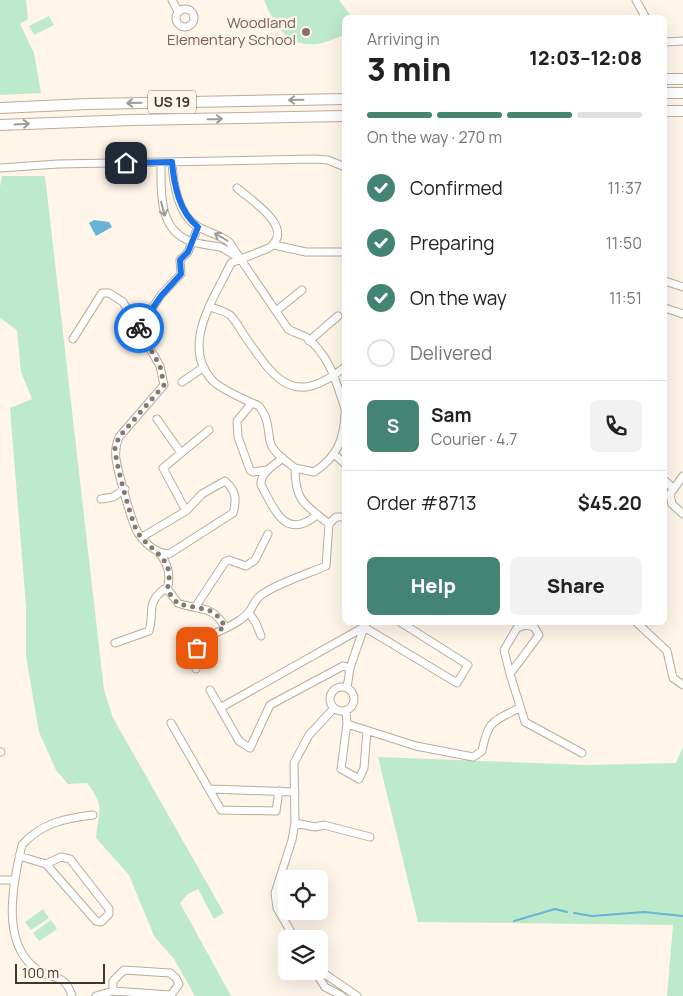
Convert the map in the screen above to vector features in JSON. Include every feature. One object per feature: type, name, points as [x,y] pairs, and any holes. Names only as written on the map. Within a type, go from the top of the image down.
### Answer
[{"type":"highway","points":[[667,79],[683,78]]},
{"type":"highway","points":[[667,93],[683,93]]},
{"type":"highway","name":"US 19","points":[[0,108],[105,103],[342,99]]},
{"type":"highway","points":[[667,111],[683,111]]},
{"type":"highway","name":"US 19","points":[[0,125],[132,120],[342,116]]},
{"type":"street","points":[[172,0],[178,11]]},
{"type":"street","points":[[636,0],[644,15]]},
{"type":"street","points":[[667,42],[683,41]]},
{"type":"street","points":[[0,168],[58,164],[315,159],[328,160],[342,166]]},
{"type":"street","points":[[172,162],[182,208],[190,220],[198,227],[221,236],[229,242],[288,329],[304,336],[323,352],[334,375],[342,400]]},
{"type":"street","points":[[161,163],[161,198],[164,216],[177,233],[192,242],[219,247],[239,258]]},
{"type":"street","points":[[237,188],[274,220],[278,230],[274,245],[263,252],[239,258],[231,263],[210,307],[198,339],[199,358],[212,381],[259,406],[269,423],[270,443],[294,468],[314,472],[329,462],[342,436]]},
{"type":"street","points":[[139,328],[161,296],[181,274],[180,260],[188,252],[198,227]]},
{"type":"street","points":[[274,245],[306,252],[342,252]]},
{"type":"street","points":[[667,282],[683,287]]},
{"type":"street","points":[[276,312],[302,290]]},
{"type":"street","points":[[73,339],[104,292],[120,298],[160,366],[164,385],[119,437],[115,446],[116,459],[137,531],[159,553],[169,568],[170,581],[167,590]]},
{"type":"street","points":[[210,307],[231,315],[267,369],[279,380],[297,387],[314,386],[342,369]]},
{"type":"street","points":[[667,309],[683,314]]},
{"type":"street","points":[[310,341],[338,316]]},
{"type":"street","points":[[182,382],[204,367]]},
{"type":"street","points":[[252,402],[237,421],[238,437],[250,470],[253,472],[268,470]]},
{"type":"street","points":[[157,419],[181,453]]},
{"type":"street","points":[[186,511],[163,468],[209,430]]},
{"type":"street","points":[[334,454],[342,461]]},
{"type":"street","points":[[283,458],[268,470],[260,480],[261,485],[283,521],[288,524],[302,524],[317,514]]},
{"type":"street","points":[[294,468],[295,486],[300,500],[328,524]]},
{"type":"street","points":[[683,476],[673,488],[671,500],[683,514]]},
{"type":"street","points":[[142,538],[186,511],[202,494],[225,481],[233,488],[236,500],[233,513],[169,554],[159,553]]},
{"type":"street","points":[[667,483],[673,488]]},
{"type":"street","points":[[101,499],[113,497],[125,489]]},
{"type":"street","points":[[196,669],[194,656],[197,648],[205,638],[249,613],[258,597],[326,566],[328,524],[336,517],[342,517]]},
{"type":"street","points":[[196,606],[225,562],[229,560],[246,566],[255,560],[268,534]]},
{"type":"street","points":[[115,643],[149,631],[150,610],[156,595],[164,589],[167,590]]},
{"type":"street","points":[[167,590],[178,604],[209,610],[220,618],[225,627]]},
{"type":"street","points":[[249,613],[256,623],[261,636]]},
{"type":"street","points":[[365,625],[456,683],[468,665],[405,625]]},
{"type":"street","points":[[347,688],[350,668],[365,625]]},
{"type":"street","points":[[220,708],[365,625]]},
{"type":"street","points":[[510,674],[539,635],[534,626],[526,625],[517,628],[504,650],[510,674],[519,708],[525,722],[582,753]]},
{"type":"street","points":[[639,625],[666,651],[671,675],[683,685]]},
{"type":"street","points":[[210,690],[238,741],[250,748],[270,706],[343,666],[350,668]]},
{"type":"street","points":[[347,688],[352,692],[354,701],[346,711],[334,708],[330,701],[333,691],[347,688]]},
{"type":"street","points":[[290,930],[277,908],[275,893],[295,823],[294,763],[309,735],[334,708]]},
{"type":"street","points":[[347,724],[416,746],[473,757],[482,750],[486,730],[491,723],[519,708]]},
{"type":"street","points":[[346,711],[347,724],[341,769],[359,779],[364,768],[367,730]]},
{"type":"street","points":[[171,723],[210,789],[220,810],[276,811],[279,791]]},
{"type":"street","points":[[210,789],[295,792]]},
{"type":"street","points":[[4,915],[22,844],[30,835],[62,819],[93,815]]},
{"type":"street","points":[[295,823],[315,827],[324,825],[370,837]]},
{"type":"street","points":[[20,856],[46,864],[90,917],[101,922],[109,914],[109,909],[70,859],[61,857],[46,864]]},
{"type":"street","points":[[0,880],[13,880]]},
{"type":"street","points":[[6,935],[16,954],[32,969],[58,976],[69,986],[72,996]]},
{"type":"street","points":[[96,996],[113,990],[171,995],[179,984],[170,973],[124,970],[113,981],[113,990]]},
{"type":"street","points":[[328,978],[357,996]]},
{"type":"street","points":[[322,980],[326,987],[342,996]]},
{"type":"green space","points":[[0,0],[26,0],[28,19],[20,24],[34,53],[41,93],[0,95]]},
{"type":"green space","points":[[264,0],[339,0],[350,15],[342,15],[342,35],[330,41],[305,44],[295,41],[286,35],[271,14]]},
{"type":"green space","points":[[49,16],[54,25],[34,35],[29,26]]},
{"type":"green space","points":[[2,176],[45,176],[104,690],[113,718],[224,913],[214,919],[198,889],[188,894],[180,903],[231,996],[195,996],[174,959],[154,936],[129,875],[96,838],[99,804],[93,791],[87,783],[68,784],[56,770],[39,732],[26,656],[26,606],[10,408],[32,399],[21,372],[17,330],[0,318],[0,187]]},
{"type":"green space","points":[[683,747],[683,996],[667,996],[673,925],[418,922],[378,757],[586,765],[676,763]]},
{"type":"green space","points":[[43,909],[49,918],[31,930],[25,922]]},
{"type":"green space","points":[[51,920],[57,929],[39,941],[33,933]]},
{"type":"water","points":[[94,220],[109,222],[112,227],[96,236],[89,223]]},
{"type":"waterway","points":[[514,921],[555,909],[567,912]]},
{"type":"waterway","points":[[574,913],[592,916],[644,912],[683,916]]},
{"type":"way so far","points":[[139,328],[160,366],[164,385],[119,437],[115,446],[116,459],[137,531],[150,547],[164,558],[169,568],[170,581],[167,590],[178,604],[209,610],[220,618],[225,627],[205,638],[197,648]]},
{"type":"place","name":"Woodland Elementary School","points":[[306,32]]},
{"type":"route","points":[[126,163],[172,162],[182,208],[190,220],[198,227],[188,252],[180,260],[181,274],[161,296],[139,328]]}]
